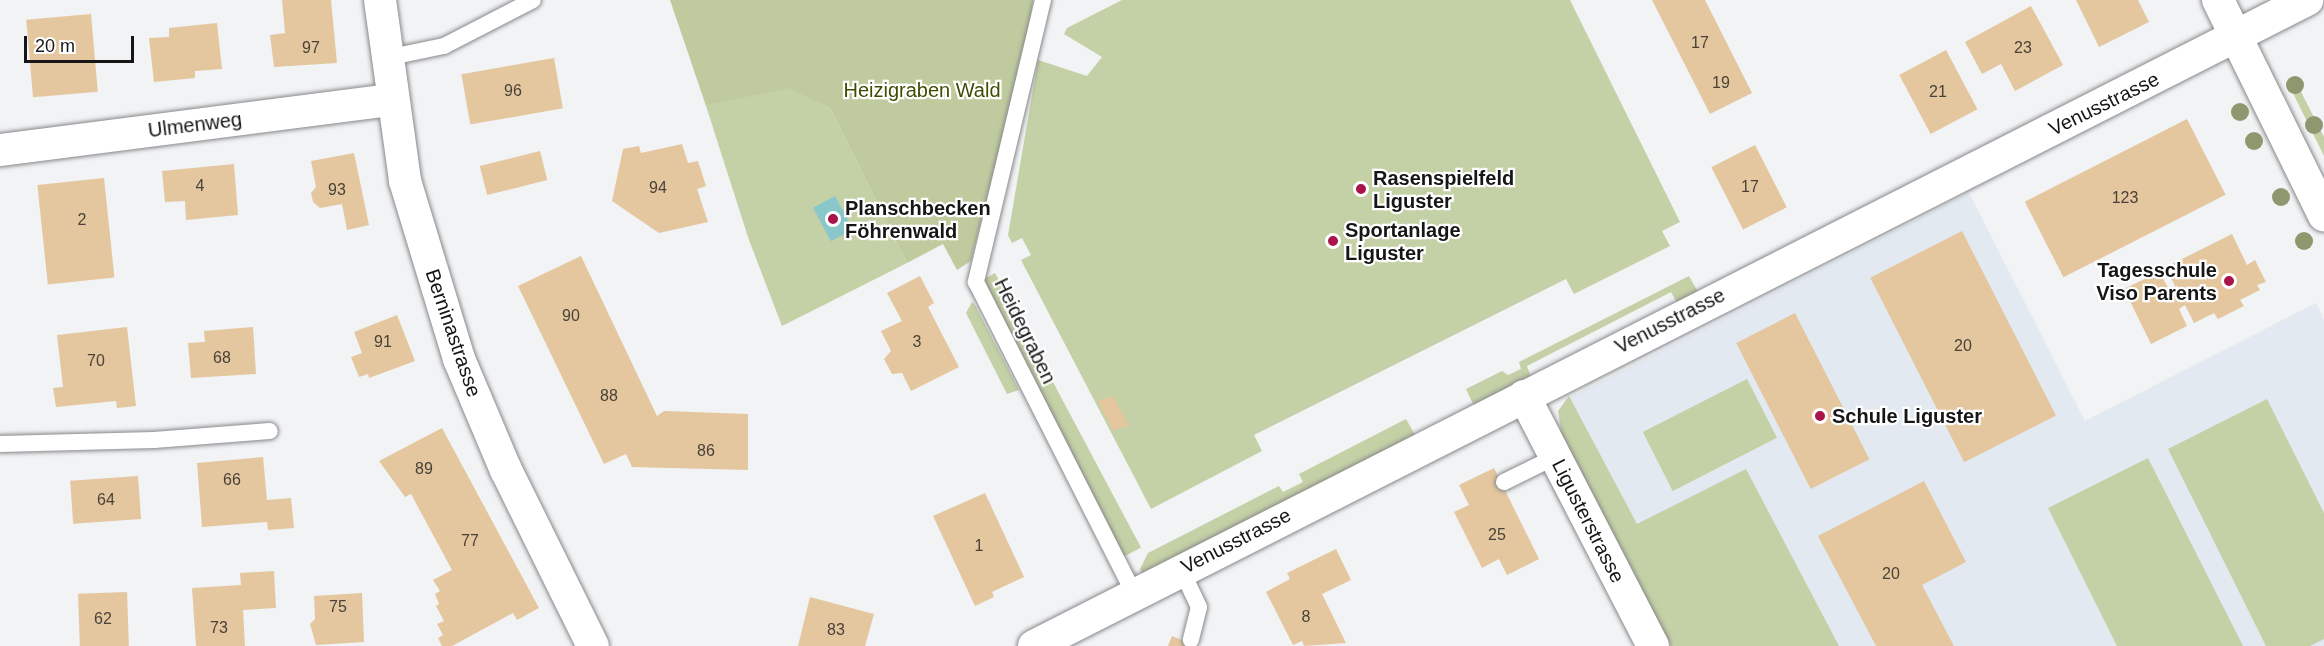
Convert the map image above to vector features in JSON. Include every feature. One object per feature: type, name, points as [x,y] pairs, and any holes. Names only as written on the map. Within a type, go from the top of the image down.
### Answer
[{"type":"street","name":"Berninastrasse","points":[[380,0],[391,100],[405,181],[459,359],[506,470],[593,646]]},
{"type":"street","points":[[2218,0],[2324,215]]},
{"type":"street","name":"Venusstrasse","points":[[1034,646],[1181,569],[2307,0]]},
{"type":"street","name":"Ulmenweg","points":[[0,150],[391,100]]},
{"type":"street","name":"Ligusterstrasse","points":[[1524,396],[1653,646]]},
{"type":"lane","points":[[386,58],[444,46],[532,0]]},
{"type":"lane","name":"Heidegraben","points":[[1043,0],[976,282],[1134,593]]},
{"type":"lane","points":[[0,444],[154,440],[270,431]]},
{"type":"lane","points":[[1504,482],[1555,457]]},
{"type":"lane","points":[[1181,569],[1199,607],[1191,640]]},
{"type":"shaded area","name":"Schule Liguster","points":[[1969,193],[2085,421],[2316,303],[2324,320],[2324,646],[1671,646],[1562,437],[1557,424],[1565,400]]},
{"type":"green space","name":"Heizigraben Wald","points":[[670,0],[1033,0],[1028,36],[971,261],[957,270],[943,244],[907,263],[830,108],[788,88],[706,106]]},
{"type":"green space","name":"Sportanlage Liguster","points":[[1122,0],[1570,0],[1680,222],[1662,231],[1670,246],[1574,294],[1566,279],[1254,435],[1262,451],[1151,509],[1021,260],[1031,255],[1022,238],[1012,243],[1008,235],[1038,60],[1087,76],[1102,57],[1064,34],[1067,28]]},
{"type":"green space","points":[[2297,84],[2324,137],[2324,156],[2290,87]]},
{"type":"green space","points":[[788,87],[830,108],[907,263],[782,326],[749,240],[706,106]]},
{"type":"green space","points":[[995,273],[1141,548],[1120,559],[974,284]]},
{"type":"green space","points":[[1689,276],[1698,292],[1677,303],[1671,292],[1527,366],[1531,377],[1474,406],[1466,389],[1502,371],[1508,375],[1521,369],[1519,362]]},
{"type":"green space","points":[[972,302],[1019,390],[1007,394],[966,313]]},
{"type":"green space","points":[[1747,379],[1777,438],[1673,491],[1643,432]]},
{"type":"green space","points":[[1569,396],[1637,524],[1746,469],[1839,646],[1671,646],[1562,437],[1558,411]]},
{"type":"green space","points":[[2267,399],[2324,513],[2324,639],[2310,646],[2266,646],[2168,449]]},
{"type":"green space","points":[[1406,419],[1415,435],[1143,574],[1140,569],[1148,553],[1279,486],[1283,492],[1303,482],[1299,474]]},
{"type":"green space","points":[[2148,458],[2243,646],[2117,646],[2048,508]]},
{"type":"water","name":"Planschbecken Föhrenwald","points":[[835,196],[853,230],[831,241],[813,208]]},
{"type":"building","points":[[282,0],[331,0],[337,63],[274,67],[270,35],[285,33]]},
{"type":"building","points":[[1652,0],[1705,0],[1752,93],[1710,114]]},
{"type":"building","points":[[2076,0],[2138,0],[2149,22],[2099,47]]},
{"type":"building","points":[[2031,6],[2063,65],[2015,91],[2001,64],[1982,74],[1965,42]]},
{"type":"building","points":[[91,14],[98,92],[33,97],[26,20]]},
{"type":"building","points":[[217,23],[222,69],[195,71],[195,78],[154,82],[149,38],[169,37],[169,28]]},
{"type":"building","points":[[1946,50],[1977,109],[1931,134],[1899,75]]},
{"type":"building","points":[[554,58],[563,108],[470,125],[461,74]]},
{"type":"building","points":[[2187,119],[2226,195],[2063,277],[2025,202]]},
{"type":"building","points":[[682,144],[688,163],[698,161],[706,186],[697,189],[708,222],[659,233],[612,201],[623,149],[639,146],[641,153]]},
{"type":"building","points":[[1755,145],[1787,207],[1743,230],[1711,167]]},
{"type":"building","points":[[540,151],[547,180],[487,195],[480,166]]},
{"type":"building","points":[[354,153],[369,225],[347,230],[342,204],[320,208],[313,202],[311,193],[316,187],[311,161]]},
{"type":"building","points":[[234,164],[238,215],[186,220],[185,201],[165,202],[162,171]]},
{"type":"building","points":[[104,178],[114,277],[48,284],[37,185]]},
{"type":"building","points":[[1962,231],[2056,415],[1964,462],[1870,278]]},
{"type":"building","points":[[2232,234],[2247,265],[2255,260],[2266,282],[2257,285],[2260,290],[2240,300],[2244,306],[2218,319],[2214,313],[2194,323],[2185,305],[2179,309],[2187,326],[2151,344],[2124,289],[2159,272],[2169,289],[2175,286],[2166,267]]},
{"type":"building","points":[[581,256],[657,416],[664,411],[748,414],[748,470],[632,467],[626,454],[604,464],[518,286]]},
{"type":"building","points":[[920,276],[934,303],[928,307],[959,367],[911,391],[902,373],[892,374],[884,359],[891,351],[881,331],[902,321],[887,293]]},
{"type":"building","points":[[1795,313],[1869,459],[1811,489],[1736,343]]},
{"type":"building","points":[[397,315],[415,361],[369,378],[368,374],[359,377],[351,357],[362,353],[354,332]]},
{"type":"building","points":[[127,327],[136,406],[117,408],[116,401],[56,407],[53,388],[63,387],[57,335]]},
{"type":"building","points":[[253,327],[256,374],[191,378],[188,343],[205,342],[204,331]]},
{"type":"building","points":[[1113,396],[1129,425],[1113,431],[1098,401]]},
{"type":"building","points":[[442,428],[539,608],[517,620],[513,613],[452,646],[442,646],[438,638],[443,635],[437,624],[444,621],[436,606],[439,604],[435,594],[440,591],[433,580],[452,570],[411,494],[405,497],[379,461]]},
{"type":"building","points":[[263,457],[267,500],[291,498],[294,528],[268,530],[267,522],[202,527],[197,463]]},
{"type":"building","points":[[1494,468],[1539,559],[1507,575],[1499,559],[1482,568],[1454,512],[1469,505],[1459,485]]},
{"type":"building","points":[[138,476],[141,519],[73,524],[70,481]]},
{"type":"building","points":[[1924,481],[1966,562],[1922,585],[1954,646],[1876,646],[1818,536]]},
{"type":"building","points":[[985,493],[1024,577],[992,592],[994,597],[975,606],[933,516]]},
{"type":"building","points":[[1336,549],[1351,580],[1322,594],[1346,643],[1304,646],[1302,641],[1293,645],[1266,592],[1290,579],[1287,573]]},
{"type":"building","points":[[274,571],[276,608],[243,610],[245,646],[196,646],[192,588],[241,585],[240,573]]},
{"type":"building","points":[[127,592],[129,646],[80,646],[78,594]]},
{"type":"building","points":[[362,593],[364,642],[316,645],[310,624],[315,619],[314,596]]},
{"type":"building","points":[[810,597],[874,614],[865,646],[798,646]]},
{"type":"building","points":[[1172,636],[1196,646],[1168,646]]},
{"type":"place","name":"Rasenspielfeld Liguster","points":[[1361,189]]},
{"type":"place","name":"Planschbecken Föhrenwald","points":[[833,219]]},
{"type":"place","name":"Sportanlage Liguster","points":[[1333,241]]},
{"type":"place","name":"Tagesschule Viso Parents","points":[[2229,281]]},
{"type":"place","name":"Schule Liguster","points":[[1820,416]]}]
